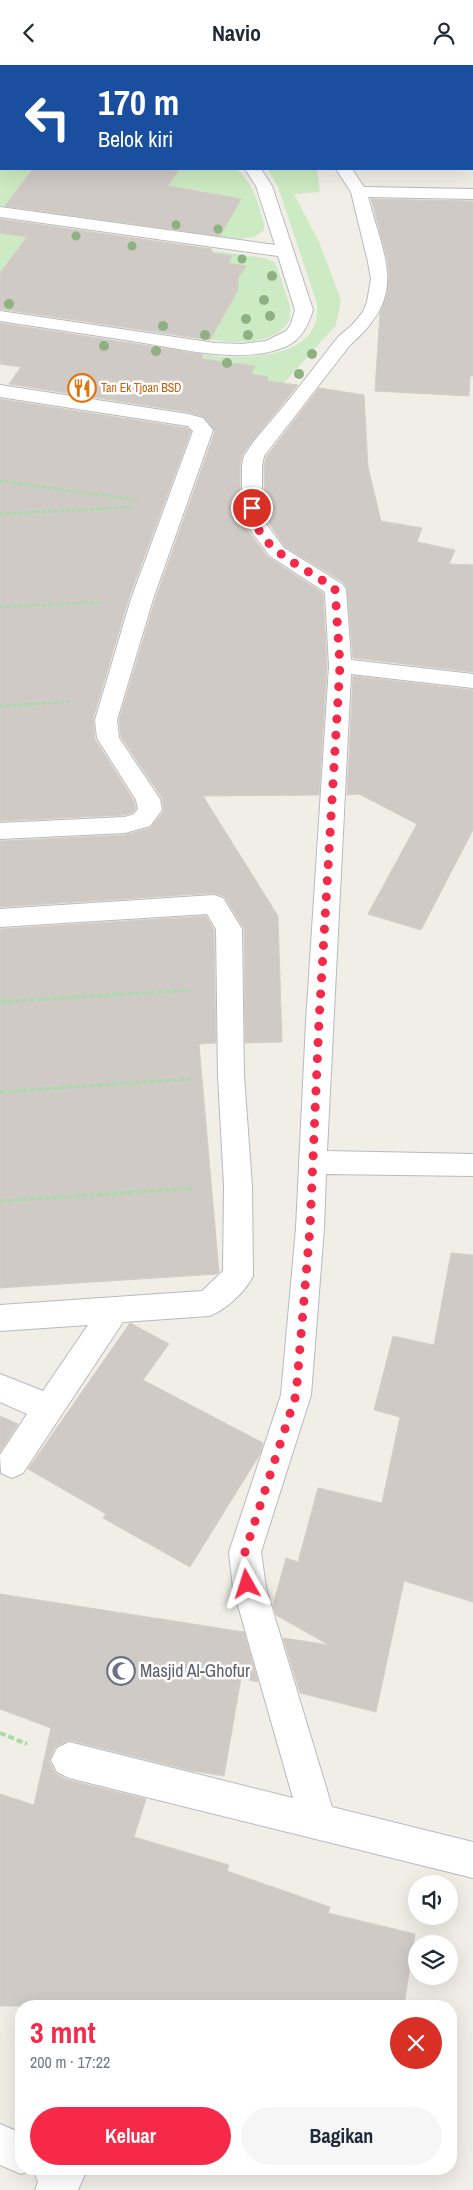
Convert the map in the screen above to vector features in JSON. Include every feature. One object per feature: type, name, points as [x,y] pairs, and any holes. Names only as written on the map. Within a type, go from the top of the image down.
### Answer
[{"type":"street","points":[[0,316],[215,349],[247,350],[272,345],[290,338],[302,324],[304,310],[264,186],[254,170]]},
{"type":"street","points":[[318,1821],[264,1633],[244,1573],[245,1552],[296,1395],[310,1228],[312,1162],[340,665],[335,589],[276,552],[258,527],[253,518],[252,508],[252,466],[254,456],[261,445],[299,400],[344,341],[358,329],[371,313],[376,302],[380,279],[377,262],[359,192],[345,170]]},
{"type":"street","points":[[359,192],[473,194]]},
{"type":"street","points":[[0,212],[285,252]]},
{"type":"street","points":[[0,391],[196,422],[201,426],[203,435],[142,599],[106,720],[108,738],[148,799],[150,810],[142,820],[125,825],[0,831]]},
{"type":"street","points":[[340,665],[473,681]]},
{"type":"street","points":[[0,918],[214,904],[229,929],[232,1076],[238,1186],[238,1276],[209,1303],[0,1317]]},
{"type":"street","points":[[312,1162],[473,1165]]},
{"type":"street","points":[[12,1463],[115,1309]]},
{"type":"street","points":[[0,1388],[49,1408]]},
{"type":"street","points":[[69,1760],[473,1860]]},
{"type":"street","points":[[0,2143],[15,2151]]},
{"type":"street","points":[[55,2190],[64,2175]]},
{"type":"path","points":[[0,481],[176,505]]},
{"type":"path","points":[[0,514],[176,505]]},
{"type":"path","points":[[0,607],[142,599]]},
{"type":"path","points":[[0,706],[112,699]]},
{"type":"path","points":[[0,1002],[230,987]]},
{"type":"path","points":[[0,1092],[232,1076]]},
{"type":"path","points":[[0,1201],[238,1186]]},
{"type":"green space","points":[[0,170],[237,170],[251,187],[260,209],[264,230],[254,237],[239,239],[0,206]]},
{"type":"green space","points":[[269,170],[317,170],[320,192],[294,194],[319,242],[341,300],[336,325],[265,404],[0,324],[223,357],[254,356],[285,350],[299,343],[309,334],[316,321],[317,304],[278,187]]},
{"type":"green space","points":[[0,221],[265,258],[274,262],[277,267],[290,307],[290,319],[279,332],[272,336],[255,341],[229,342],[0,309]]},
{"type":"building","points":[[32,170],[178,170],[168,186],[241,199],[220,236],[5,206]]},
{"type":"building","points":[[371,199],[473,201],[473,376],[470,376],[469,396],[375,391],[380,312],[387,294],[389,276],[387,258]]},
{"type":"building","points":[[0,219],[212,249],[212,253],[232,256],[228,263],[246,266],[238,278],[238,290],[210,340],[0,309],[0,273],[27,237],[0,233]]},
{"type":"building","points":[[0,323],[202,354],[202,359],[255,366],[251,374],[268,377],[267,381],[298,385],[242,455],[240,466],[240,508],[241,519],[246,528],[268,557],[323,593],[327,666],[319,795],[203,796],[278,916],[282,1042],[245,1043],[244,929],[224,896],[214,893],[0,907],[0,841],[125,835],[150,828],[164,811],[162,798],[121,737],[119,720],[155,600],[215,431],[204,417],[188,412],[9,384],[21,367],[0,364]]},
{"type":"building","points":[[319,388],[364,395],[368,467],[381,521],[422,528],[417,542],[455,550],[449,564],[473,565],[473,672],[353,658],[347,588],[343,582],[285,547],[265,517],[264,466],[266,457]]},
{"type":"building","points":[[0,399],[187,428],[191,431],[129,598],[93,719],[95,739],[134,801],[136,809],[125,815],[0,821]]},
{"type":"building","points":[[353,676],[473,690],[473,830],[421,930],[368,914],[417,824],[359,794],[347,795]]},
{"type":"building","points":[[206,916],[214,930],[216,1043],[199,1044],[219,1272],[217,1274],[0,1288],[0,929]]},
{"type":"building","points":[[451,1253],[473,1255],[473,1602],[404,1581],[376,1712],[300,1693],[283,1638],[329,1645],[276,1615],[273,1605],[286,1558],[298,1562],[318,1488],[382,1503],[400,1417],[374,1410],[393,1336],[434,1345]]},
{"type":"building","points":[[130,1323],[169,1344],[143,1380],[263,1443],[260,1454],[190,1567],[103,1518],[106,1514],[28,1469]]},
{"type":"building","points":[[0,1416],[18,1424],[0,1452]]},
{"type":"building","points":[[0,1594],[244,1632],[258,1682],[241,1678],[224,1776],[193,1771],[69,1740],[55,1747],[49,1761],[56,1774],[68,1780],[146,1799],[134,1837],[229,1865],[227,1871],[330,1907],[328,1913],[415,1934],[408,1935],[408,1980],[405,2000],[15,2000],[15,2006],[0,2006],[0,1794],[34,1805],[51,1728],[0,1709]]},
{"type":"place","name":"Tan Ek Tjoan BSD","points":[[82,388]]},
{"type":"place","name":"Masjid Al-Ghofur","points":[[121,1671]]},
{"type":"route","points":[[247,1584],[244,1573],[245,1552],[296,1395],[310,1228],[319,1021],[340,665],[335,589],[327,582],[276,552],[253,518],[252,508]]}]
